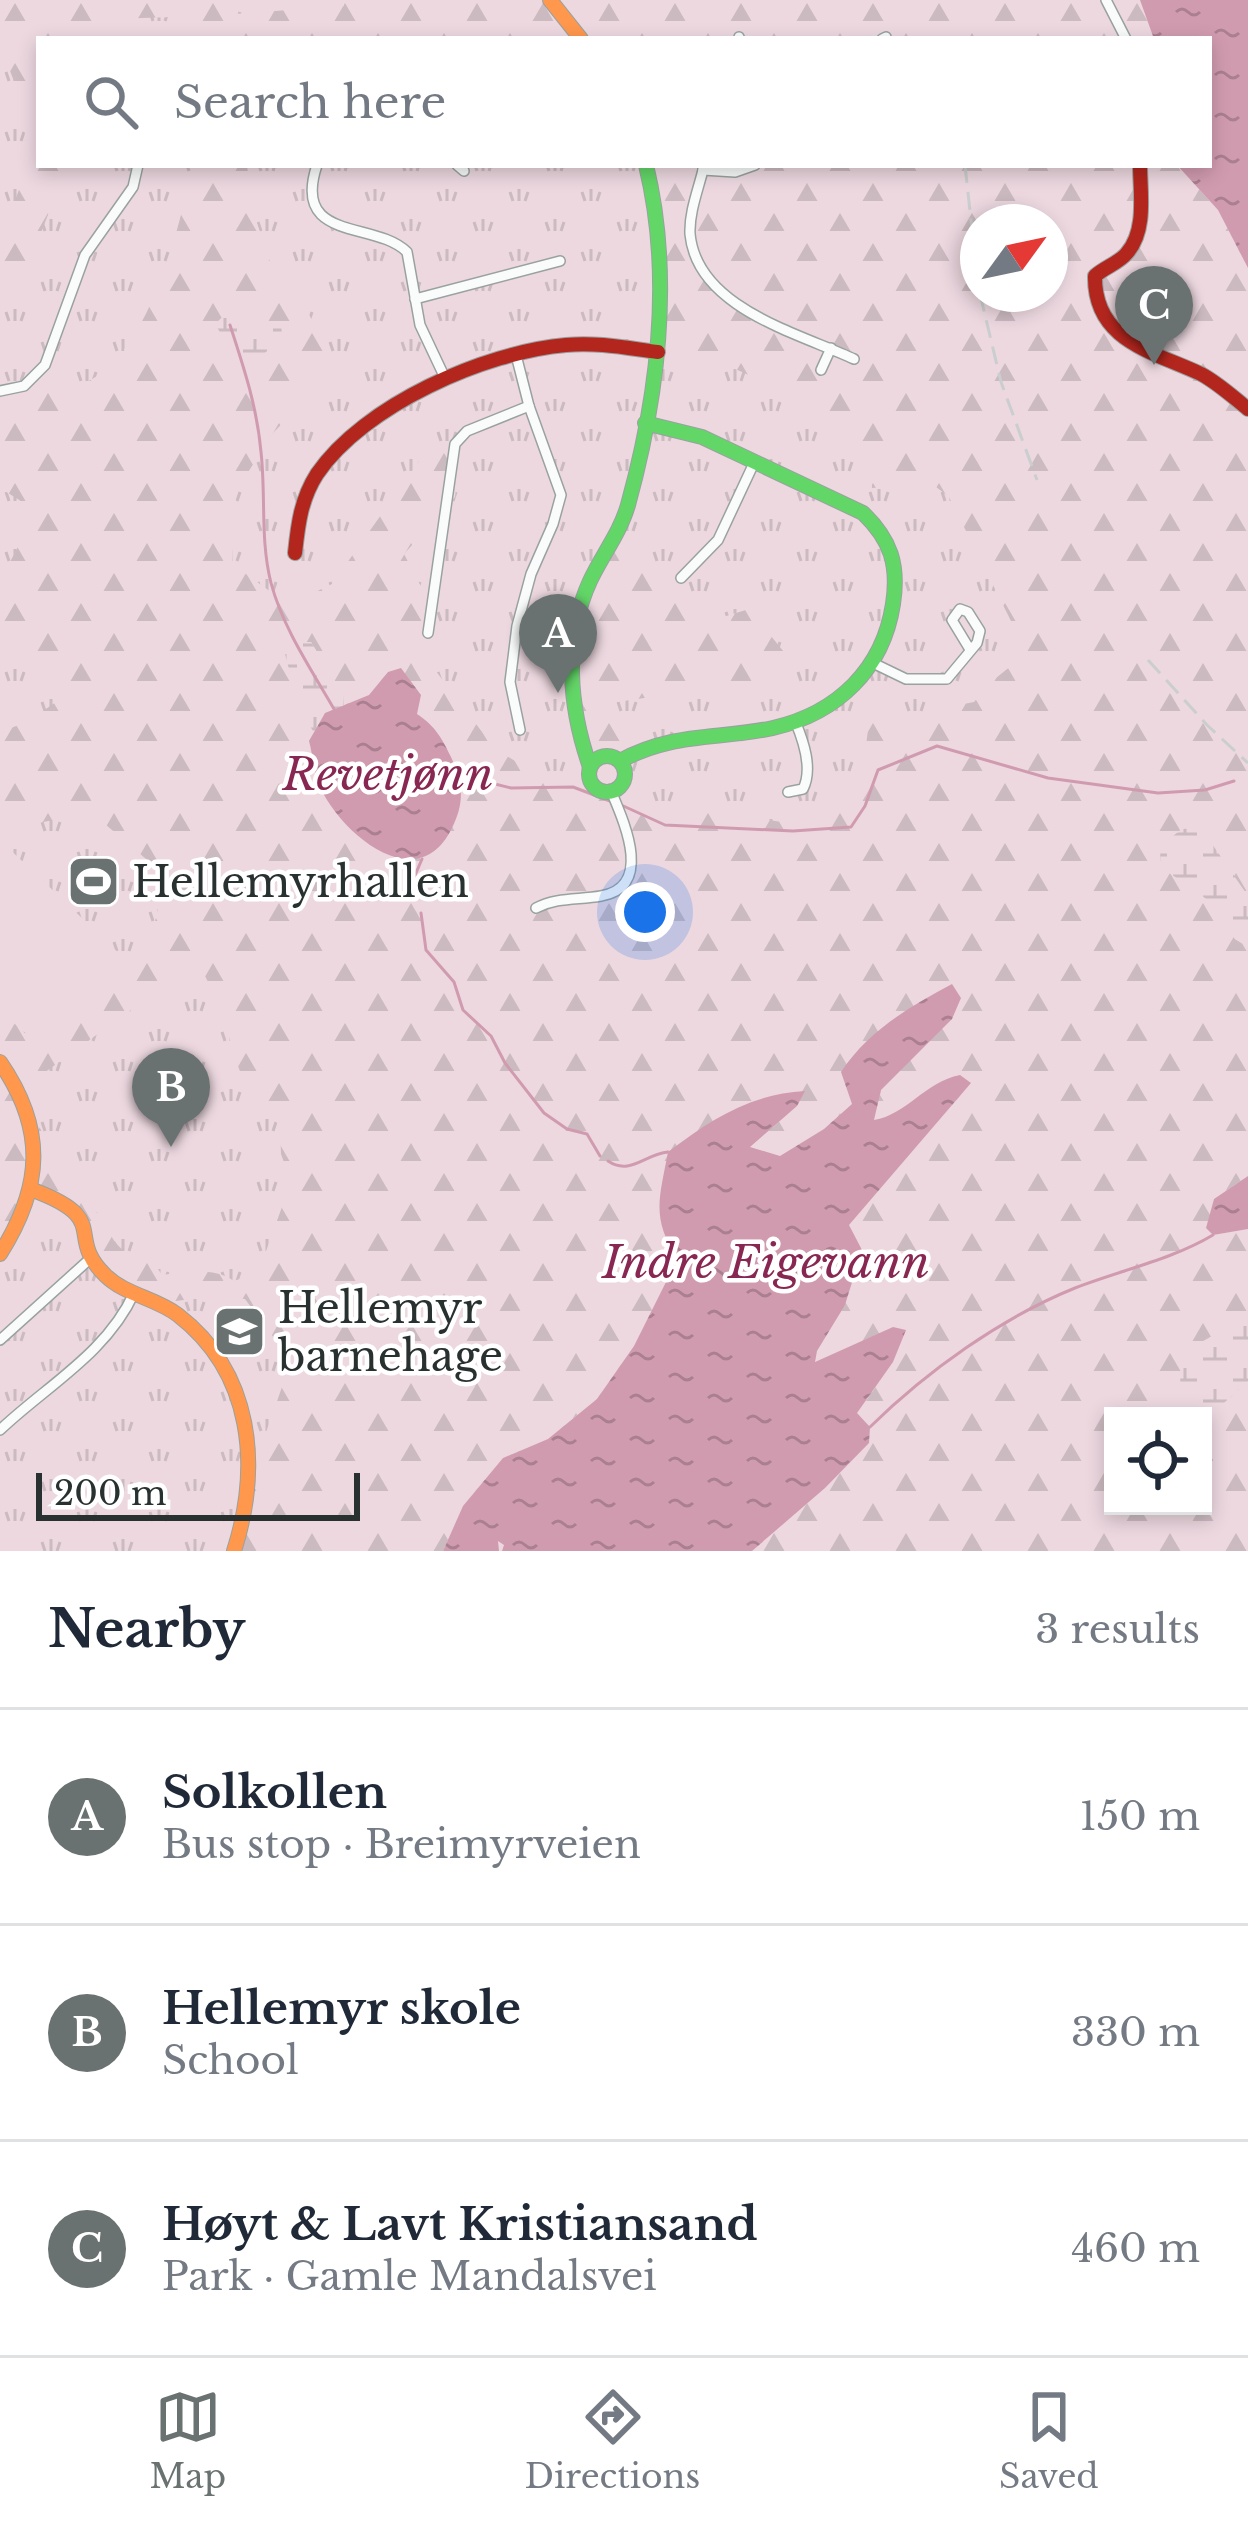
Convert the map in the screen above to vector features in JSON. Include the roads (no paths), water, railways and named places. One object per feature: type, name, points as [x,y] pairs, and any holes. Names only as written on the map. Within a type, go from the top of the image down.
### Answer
[{"type":"street","points":[[550,0],[579,36]]},
{"type":"street","points":[[1106,0],[1124,36]]},
{"type":"street","points":[[0,391],[24,386],[45,364],[85,255],[133,187],[137,168]]},
{"type":"street","points":[[316,168],[313,194],[322,215],[340,229],[388,238],[402,246],[410,259],[420,325],[446,378]]},
{"type":"street","points":[[580,720],[625,770],[624,781],[611,791],[600,791],[592,784],[572,678],[575,629],[586,592],[625,517],[658,352],[662,248],[647,168]]},
{"type":"street","points":[[703,168],[690,227],[693,249],[705,274],[744,308],[854,359]]},
{"type":"street","points":[[709,168],[735,172],[746,168]]},
{"type":"street","points":[[1140,168],[1135,236],[1124,256],[1095,276],[1096,309],[1116,331],[1174,365],[1202,375],[1248,409]]},
{"type":"street","points":[[415,299],[560,261]]},
{"type":"street","points":[[295,554],[293,529],[336,449],[446,378],[516,355],[587,343],[658,352]]},
{"type":"street","points":[[821,370],[831,348]]},
{"type":"street","points":[[516,355],[561,494],[531,574],[518,626],[510,682],[520,730]]},
{"type":"street","points":[[428,633],[455,444],[467,431],[529,406]]},
{"type":"street","points":[[590,767],[597,759],[613,758],[674,736],[795,722],[852,688],[875,664],[897,592],[894,556],[882,531],[848,501],[754,463],[701,434],[645,423]]},
{"type":"street","points":[[681,578],[718,540],[754,463]]},
{"type":"street","points":[[875,664],[899,677],[942,681],[969,648]]},
{"type":"street","points":[[788,792],[803,789],[807,779],[804,747],[795,722]]},
{"type":"street","points":[[536,908],[558,899],[609,894],[626,881],[632,854],[611,791]]},
{"type":"street","points":[[0,1062],[23,1094],[35,1153],[33,1190],[18,1227],[0,1254]]},
{"type":"street","points":[[33,1190],[78,1210],[92,1256],[104,1275],[165,1306],[193,1328],[226,1370],[242,1406],[252,1452],[251,1489],[234,1551]]},
{"type":"street","points":[[0,1340],[92,1256]]},
{"type":"street","points":[[0,1430],[85,1357],[122,1315],[134,1293]]},
{"type":"water","points":[[1140,0],[1248,0],[1248,268],[1218,210],[1180,168],[1212,168],[1212,36],[1153,36]]},
{"type":"water","name":"Revetjønn","points":[[401,668],[421,695],[417,714],[437,733],[451,757],[461,792],[452,828],[437,848],[420,858],[382,852],[345,824],[320,787],[309,741],[325,713],[369,695],[388,672]]},
{"type":"water","name":"Indre Eigevann","points":[[952,984],[961,998],[952,1019],[881,1090],[874,1120],[896,1112],[948,1079],[960,1075],[971,1083],[849,1225],[862,1250],[845,1305],[815,1362],[893,1327],[906,1330],[893,1362],[857,1413],[870,1427],[869,1443],[752,1551],[502,1551],[504,1545],[498,1541],[499,1551],[443,1551],[463,1506],[503,1458],[548,1439],[597,1399],[634,1346],[678,1258],[660,1219],[668,1152],[732,1111],[766,1097],[805,1091],[797,1106],[750,1147],[780,1156],[824,1129],[852,1104],[841,1072],[864,1044],[905,1011]]},
{"type":"water","points":[[1248,1176],[1248,1229],[1213,1235],[1206,1228],[1214,1199]]},
{"type":"waterway","points":[[230,325],[259,435],[271,583],[290,632],[334,709]]},
{"type":"waterway","points":[[619,804],[665,825],[793,831],[851,827],[865,806],[878,770],[937,746],[1048,778],[1158,793],[1205,790],[1234,781]]},
{"type":"waterway","points":[[459,775],[511,788],[573,787],[610,801]]},
{"type":"waterway","points":[[410,887],[422,859]]},
{"type":"waterway","points":[[421,913],[426,950],[454,982],[463,1010],[491,1036],[505,1063],[544,1113],[567,1129],[587,1134],[600,1156]]},
{"type":"waterway","points":[[608,1161],[631,1165],[668,1152]]},
{"type":"waterway","points":[[870,1427],[940,1366],[1020,1314],[1213,1235]]},
{"type":"railway","points":[[965,168],[969,204]]},
{"type":"railway","points":[[984,312],[1001,382],[1037,480]]},
{"type":"railway","points":[[1148,660],[1248,763]]},
{"type":"place","name":"Høyt & Lavt Kristiansand","points":[[1154,365]]},
{"type":"place","name":"Solkollen","points":[[558,693]]},
{"type":"place","name":"Hellemyrhallen","points":[[93,882]]},
{"type":"place","name":"Hellemyr skole","points":[[171,1147]]},
{"type":"place","name":"Hellemyr barnehage","points":[[239,1332]]}]
